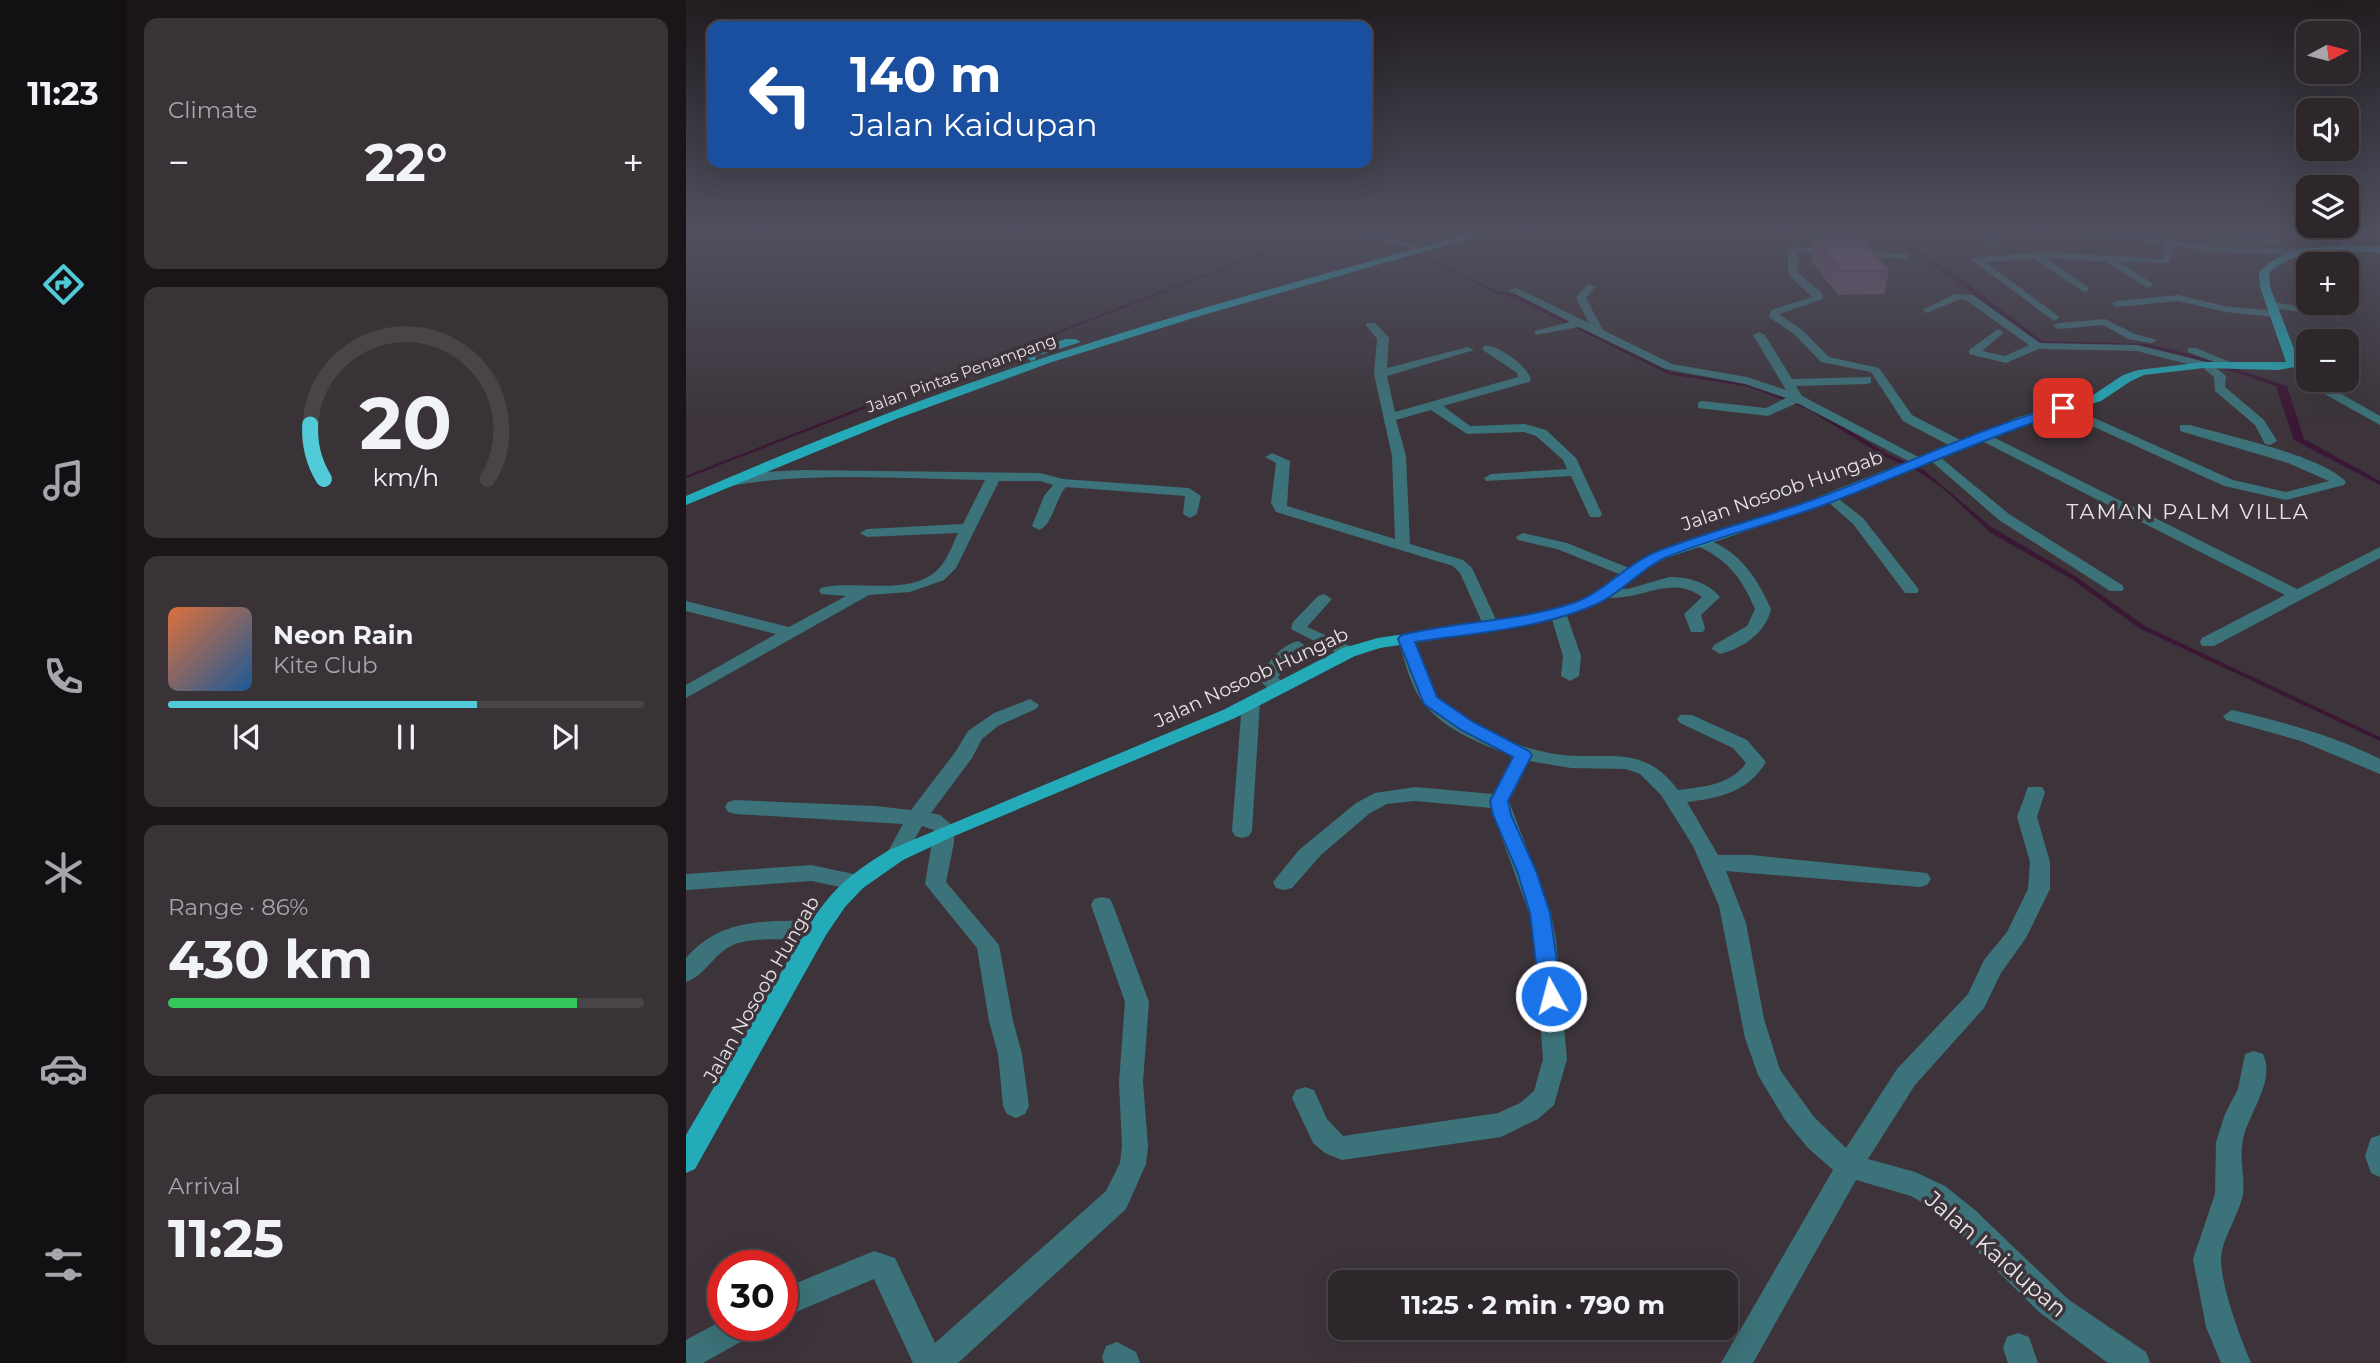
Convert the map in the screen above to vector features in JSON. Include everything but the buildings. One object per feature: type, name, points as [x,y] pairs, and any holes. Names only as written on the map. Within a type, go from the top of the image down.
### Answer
[{"type":"main road","name":"Jalan Pintas Penampang","points":[[686,490],[910,400],[1031,358],[1029,354],[1041,349],[1065,342],[1080,342],[1258,293]]},
{"type":"main road","name":"Jalan Pintas Penampang","points":[[686,502],[850,433],[1070,353],[1270,293]]},
{"type":"main road","points":[[2268,293],[2292,359],[2291,365]]},
{"type":"main road","points":[[1031,358],[1070,353]]},
{"type":"main road","name":"Jalan Nosoob Hungab","points":[[686,1160],[818,929],[837,901],[855,882],[896,855],[1251,702],[1349,652],[1378,643],[1558,613],[1595,600],[1629,573],[1661,555],[1831,497],[1983,436],[2097,398],[2127,378],[2143,372],[2206,365],[2291,365]]},
{"type":"main road","points":[[773,453],[828,434],[850,433]]},
{"type":"street","points":[[1518,293],[1669,367],[1747,381],[1793,400],[1920,463],[2116,588]]},
{"type":"street","points":[[1585,293],[1581,298],[1598,332]]},
{"type":"street","points":[[1815,293],[1818,299],[1775,312],[1773,315],[1798,332],[1825,360],[1875,370],[1908,418],[1961,446]]},
{"type":"street","points":[[2018,293],[2056,322],[2105,321],[2135,338],[2168,344],[2228,365]]},
{"type":"street","points":[[1927,310],[1959,296],[1969,297],[2037,346]]},
{"type":"street","points":[[2117,304],[2178,298],[2225,309],[2296,312]]},
{"type":"street","points":[[1539,332],[1580,323]]},
{"type":"street","points":[[1371,326],[1383,338],[1384,353],[1380,374],[1382,394],[1399,456],[1403,545]]},
{"type":"street","points":[[1998,332],[1973,352],[2006,360],[2037,346],[2137,348],[2206,365],[2220,376],[2220,388],[2256,419],[2270,441]]},
{"type":"street","points":[[1759,335],[1788,383],[1793,400]]},
{"type":"street","points":[[1389,418],[1522,381],[1525,376],[1522,371],[1488,348]]},
{"type":"street","points":[[1380,374],[1468,350]]},
{"type":"street","points":[[2291,365],[2296,369]]},
{"type":"street","points":[[1788,383],[1867,380]]},
{"type":"street","points":[[2329,392],[2380,421]]},
{"type":"street","points":[[1702,405],[1768,412],[1793,400]]},
{"type":"street","points":[[1434,406],[1467,430],[1536,430],[1569,458],[1595,514]]},
{"type":"street","points":[[2063,408],[2229,483],[2286,496],[2339,482],[2335,477],[2314,468],[2185,428]]},
{"type":"street","points":[[1983,436],[2297,595]]},
{"type":"street","points":[[793,456],[789,467],[803,474]]},
{"type":"street","points":[[1272,457],[1283,461],[1279,503],[1281,509],[1403,545],[1462,566],[1491,626]]},
{"type":"street","points":[[1491,478],[1576,472]]},
{"type":"street","points":[[730,482],[763,476],[803,474],[1040,477],[1062,482],[1189,492],[1194,496],[1190,514]]},
{"type":"street","points":[[828,591],[918,586],[937,580],[948,569],[994,476]]},
{"type":"street","points":[[1039,526],[1051,496],[1062,482]]},
{"type":"street","points":[[1831,497],[1858,521],[1911,590]]},
{"type":"street","points":[[867,533],[966,528]]},
{"type":"street","points":[[1523,537],[1562,546],[1629,573]]},
{"type":"street","points":[[1698,541],[1724,551],[1737,561],[1763,609],[1762,618],[1753,629],[1720,649]]},
{"type":"street","points":[[2208,642],[2380,552]]},
{"type":"street","points":[[1604,593],[1617,595],[1665,582],[1684,580],[1712,597],[1692,614],[1697,628]]},
{"type":"street","points":[[686,692],[867,590]]},
{"type":"street","points":[[1324,599],[1299,625],[1299,629],[1349,652]]},
{"type":"street","points":[[686,606],[791,633]]},
{"type":"street","points":[[686,620],[706,610]]},
{"type":"street","points":[[1558,613],[1572,656],[1570,676]]},
{"type":"street","name":"Jalan Kaidupan","points":[[1406,639],[1430,700],[1467,726],[1523,755],[1571,762],[1629,761],[1655,776],[1673,797],[1710,863],[1735,922],[1748,1010],[1770,1076],[1790,1105],[1821,1142],[1849,1165],[1911,1182],[1933,1194],[1958,1214],[2049,1302],[2135,1363]]},
{"type":"street","points":[[1282,687],[1269,680],[1270,674],[1276,664],[1298,646]]},
{"type":"street","points":[[1242,831],[1251,702]]},
{"type":"street","points":[[896,855],[916,818],[965,753],[968,741],[977,732],[1030,705]]},
{"type":"street","points":[[2232,716],[2295,730],[2358,755],[2380,767]]},
{"type":"street","points":[[1673,797],[1718,792],[1748,774],[1755,762],[1740,744],[1686,719]]},
{"type":"street","points":[[1305,1098],[1318,1131],[1328,1143],[1342,1148],[1501,1125],[1529,1111],[1545,1097],[1555,1059],[1545,940],[1536,902],[1499,801],[1523,755]]},
{"type":"street","points":[[1736,1363],[1829,1206],[1849,1165],[1906,1077],[1976,1001],[1992,967],[2015,938],[2039,889],[2040,862],[2027,817],[2035,792]]},
{"type":"street","points":[[1284,882],[1294,866],[1368,804],[1394,796],[1420,795],[1480,802],[1499,801]]},
{"type":"street","points":[[735,807],[835,811],[933,820],[945,832],[944,852],[935,877],[936,884],[988,945],[1001,1021],[1010,1054],[1016,1106]]},
{"type":"street","points":[[1710,863],[1751,863],[1920,879]]},
{"type":"street","points":[[686,882],[811,873],[855,882]]},
{"type":"street","points":[[798,1297],[874,1265],[885,1268],[924,1353],[930,1359],[943,1356],[1116,1200],[1133,1164],[1131,1082],[1137,1002],[1102,905]]},
{"type":"street","points":[[686,973],[709,948],[729,938],[751,933],[818,929]]},
{"type":"street","points":[[2236,1363],[2221,1326],[2207,1259],[2228,1194],[2229,1142],[2238,1114],[2250,1091],[2255,1062]]},
{"type":"street","points":[[2380,1147],[2380,1164]]},
{"type":"street","points":[[686,1356],[714,1341]]},
{"type":"shaded area","points":[[1496,293],[1516,295],[1671,372],[1751,384],[1814,408],[1887,454],[1925,471],[1990,526],[2075,576],[2145,626],[2380,737],[2380,741],[2139,628],[2070,578],[1991,533],[1946,491],[1921,473],[1882,455],[1809,410],[1749,387],[1668,374],[1513,297]]},
{"type":"shaded area","points":[[1970,293],[1979,293],[2043,341],[2149,344],[2193,355],[2287,386],[2304,439],[2380,481],[2380,485],[2294,440],[2276,386],[2189,357],[2148,347],[2038,345]]},
{"type":"waterway","points":[[981,362],[1160,293]]},
{"type":"waterway","points":[[686,477],[986,360]]},
{"type":"district","name":"TAMAN PALM VILLA","points":[[2188,512]]},
{"type":"route","points":[[1551,996],[1540,913],[1499,801],[1523,755],[1467,726],[1430,700],[1406,639],[1519,622],[1576,607],[1595,600],[1629,573],[1687,544],[1818,502],[2023,420],[2063,408]]}]
